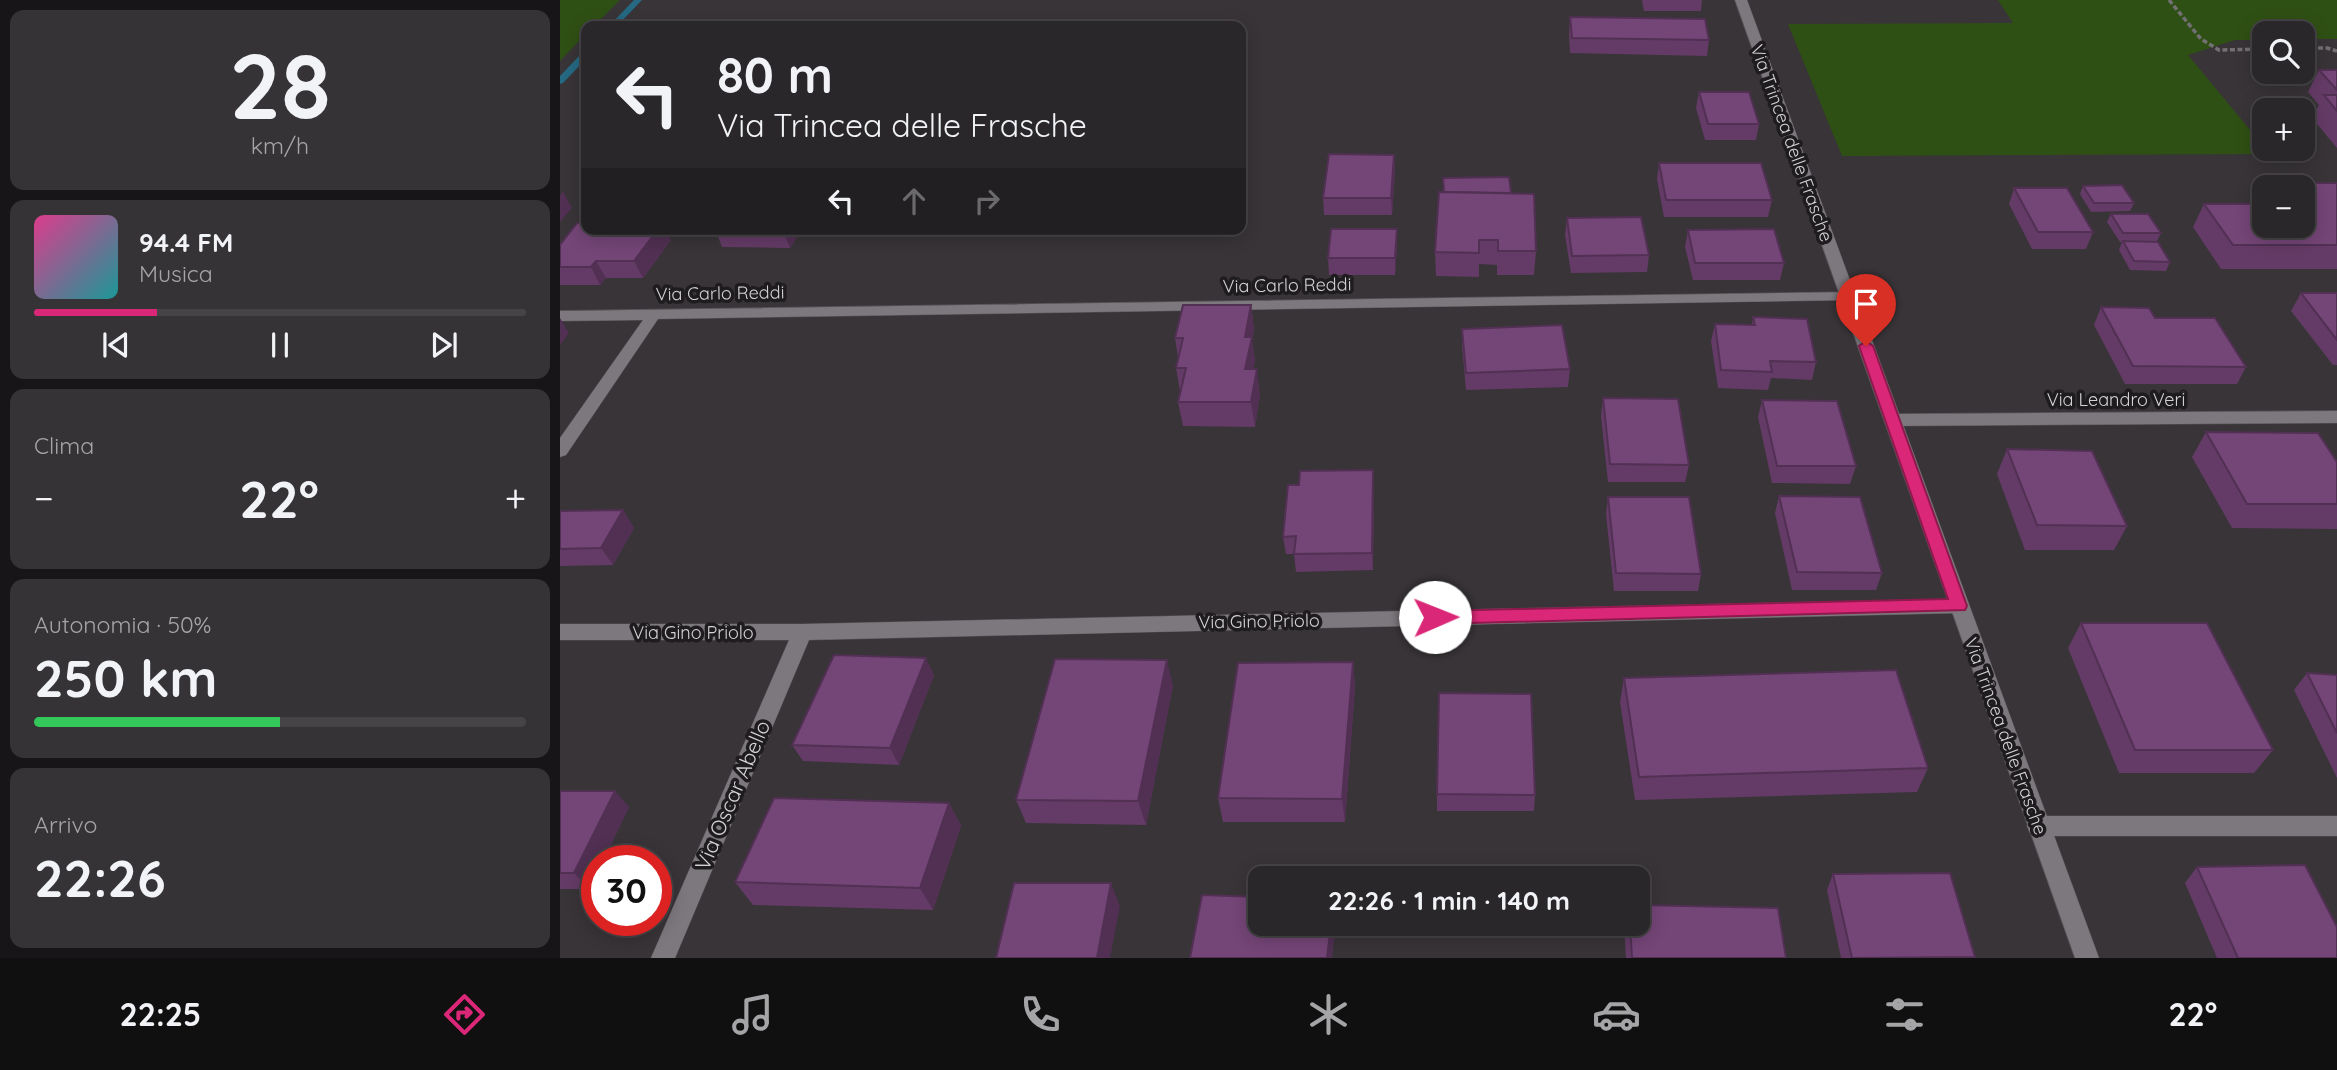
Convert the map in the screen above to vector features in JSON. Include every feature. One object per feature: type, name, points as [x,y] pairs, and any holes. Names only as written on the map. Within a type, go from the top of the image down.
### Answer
[{"type":"street","name":"Via Trincea delle Frasche","points":[[1741,0],[1847,297],[1895,420],[1959,606],[2087,958]]},
{"type":"street","name":"Via Carlo Reddi","points":[[560,316],[1847,297]]},
{"type":"street","points":[[560,451],[655,313]]},
{"type":"street","name":"Via Leandro Veri","points":[[1895,420],[2337,417]]},
{"type":"street","name":"Via Gino Priolo","points":[[560,632],[802,632],[1959,606]]},
{"type":"street","name":"Via Oscar Abello","points":[[663,958],[802,632]]},
{"type":"street","points":[[2038,826],[2337,826]]},
{"type":"path","points":[[2169,0],[2201,39],[2218,50],[2252,49]]},
{"type":"path","points":[[2315,48],[2337,51]]},
{"type":"green space","points":[[560,0],[620,0],[599,21],[581,21],[581,39],[560,61]]},
{"type":"green space","points":[[1998,0],[2337,0],[2337,39],[2315,39],[2315,21],[2252,21],[2252,40],[2235,40],[2188,55],[2252,132],[2252,154],[1842,156],[1788,24],[2013,23]]},
{"type":"building","points":[[1570,17],[1705,19],[1709,40],[1572,38]]},
{"type":"building","points":[[2319,70],[2337,70],[2337,90]]},
{"type":"building","points":[[1699,92],[1749,92],[1759,124],[1708,124]]},
{"type":"building","points":[[2324,95],[2337,95],[2337,111]]},
{"type":"building","points":[[1329,154],[1394,155],[1391,198],[1323,198]]},
{"type":"building","points":[[1659,163],[1761,163],[1772,200],[1666,200]]},
{"type":"building","points":[[1509,177],[1511,193],[1444,192],[1443,178]]},
{"type":"building","points":[[2315,183],[2337,183],[2337,245],[2233,245],[2204,204],[2252,204],[2252,238],[2315,238]]},
{"type":"building","points":[[2122,185],[2134,203],[2094,203],[2083,186]]},
{"type":"building","points":[[2014,188],[2067,188],[2093,232],[2038,232]]},
{"type":"building","points":[[1439,192],[1534,194],[1536,251],[1498,251],[1498,240],[1479,240],[1479,253],[1435,252]]},
{"type":"building","points":[[2111,214],[2148,214],[2161,233],[2123,233]]},
{"type":"building","points":[[1641,217],[1649,255],[1572,256],[1567,218]]},
{"type":"building","points":[[577,223],[581,223],[581,235],[654,235],[634,261],[596,261],[591,267],[560,267],[560,245]]},
{"type":"building","points":[[1331,229],[1397,229],[1395,258],[1328,258]]},
{"type":"building","points":[[1774,229],[1784,263],[1695,263],[1688,230]]},
{"type":"building","points":[[2123,241],[2158,242],[2170,262],[2134,261]]},
{"type":"building","points":[[2301,293],[2337,293],[2337,340]]},
{"type":"building","points":[[1183,305],[1251,305],[1245,337],[1252,337],[1245,369],[1257,369],[1251,402],[1178,402],[1186,368],[1176,368],[1183,338],[1175,338]]},
{"type":"building","points":[[2101,307],[2149,308],[2155,318],[2215,318],[2246,367],[2133,366]]},
{"type":"building","points":[[1753,317],[1807,319],[1816,362],[1770,361],[1772,372],[1721,370],[1715,324],[1755,325]]},
{"type":"building","points":[[1562,325],[1570,369],[1466,373],[1462,329]]},
{"type":"building","points":[[1603,398],[1678,399],[1689,465],[1610,464]]},
{"type":"building","points":[[1762,400],[1837,401],[1856,466],[1777,466]]},
{"type":"building","points":[[2206,432],[2318,433],[2337,462],[2337,504],[2247,504]]},
{"type":"building","points":[[2007,449],[2092,451],[2127,526],[2037,525]]},
{"type":"building","points":[[1373,470],[1372,553],[1294,554],[1296,536],[1283,537],[1288,485],[1299,485],[1300,471]]},
{"type":"building","points":[[1779,496],[1860,497],[1882,573],[1797,572]]},
{"type":"building","points":[[1608,497],[1689,497],[1701,574],[1616,573]]},
{"type":"building","points":[[623,510],[601,548],[560,549],[560,511]]},
{"type":"building","points":[[2081,623],[2207,623],[2273,750],[2135,750]]},
{"type":"building","points":[[834,655],[926,658],[890,748],[792,745]]},
{"type":"building","points":[[1055,659],[1167,660],[1138,801],[1016,800]]},
{"type":"building","points":[[1353,662],[1342,799],[1218,798],[1238,663]]},
{"type":"building","points":[[1896,670],[1928,768],[1639,777],[1624,678]]},
{"type":"building","points":[[2307,673],[2337,675],[2337,733]]},
{"type":"building","points":[[1439,693],[1531,694],[1535,795],[1437,794]]},
{"type":"building","points":[[560,791],[615,791],[588,845],[581,845],[581,859],[574,873],[560,873]]},
{"type":"building","points":[[774,798],[949,803],[920,888],[735,882]]},
{"type":"building","points":[[2305,865],[2337,927],[2337,958],[2238,958],[2197,867]]},
{"type":"building","points":[[1950,873],[1975,957],[1852,958],[1833,874]]},
{"type":"building","points":[[1014,883],[1111,883],[1097,958],[996,958]]},
{"type":"building","points":[[1202,895],[1248,897],[1248,936],[1330,936],[1327,958],[1190,958]]},
{"type":"building","points":[[1650,905],[1778,908],[1786,958],[1632,958],[1631,936],[1650,936]]},
{"type":"waterway","points":[[618,21],[638,0]]},
{"type":"waterway","points":[[560,81],[581,59]]},
{"type":"route","points":[[1435,617],[1959,606],[1895,420],[1866,346]]}]
